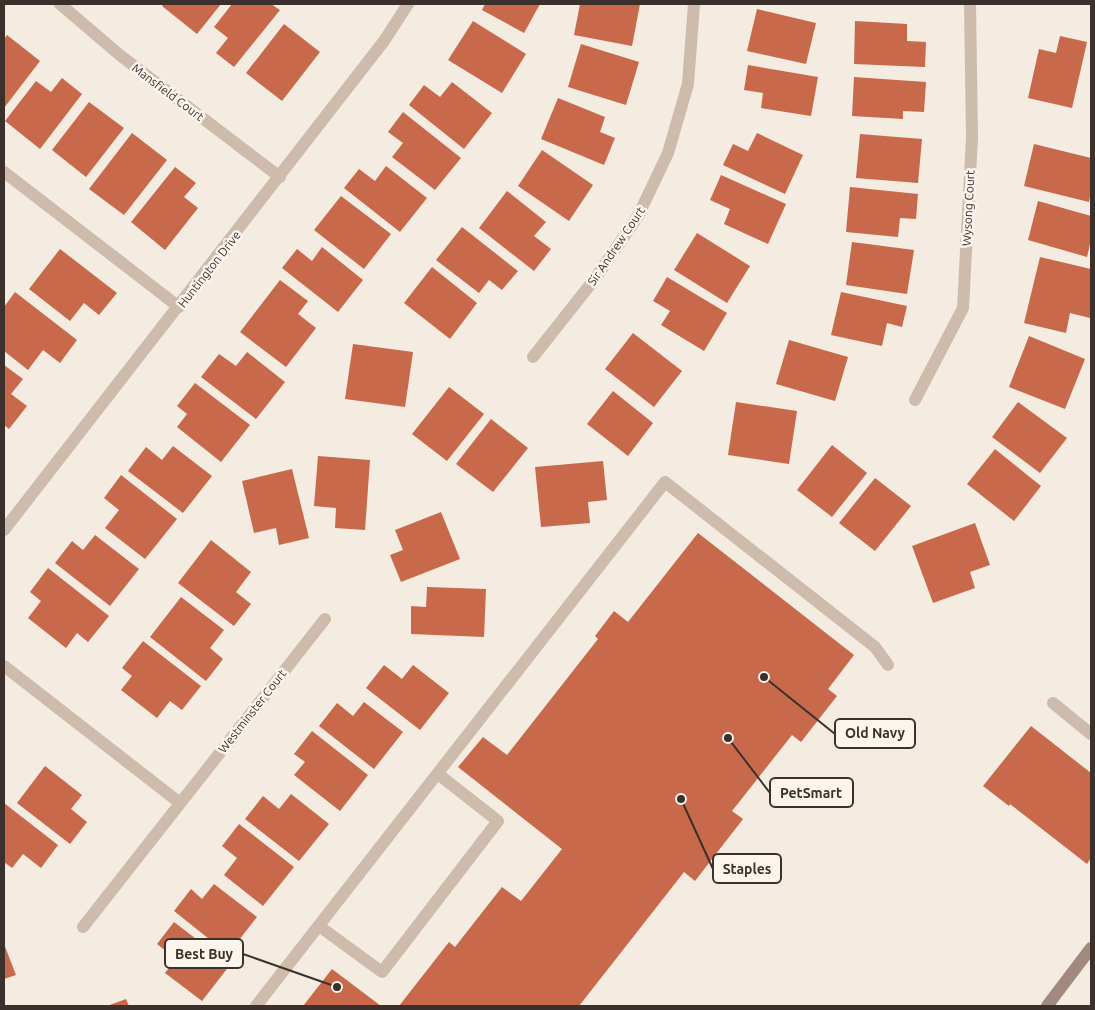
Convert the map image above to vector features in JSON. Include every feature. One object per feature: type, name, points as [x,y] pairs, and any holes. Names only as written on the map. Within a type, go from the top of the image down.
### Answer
[{"type":"street","name":"Mansfield Court","points":[[60,4],[120,56],[280,177]]},
{"type":"street","name":"Huntington Drive","points":[[4,530],[280,177],[384,41],[408,4]]},
{"type":"street","name":"Sir Andrew Court","points":[[533,357],[597,276],[638,216],[668,152],[688,84],[694,4]]},
{"type":"street","name":"Wysong Court","points":[[914,400],[963,308],[972,137],[970,4]]},
{"type":"street","points":[[4,172],[179,307]]},
{"type":"street","points":[[256,1006],[665,482],[875,647],[888,665]]},
{"type":"street","name":"Westminster Court","points":[[83,927],[325,619]]},
{"type":"street","points":[[4,666],[180,803]]},
{"type":"street","points":[[1053,703],[1091,734]]},
{"type":"street","points":[[319,926],[382,972],[498,821],[438,774]]},
{"type":"street","points":[[1046,1006],[1091,948]]},
{"type":"building","points":[[164,4],[221,4],[197,34],[162,6]]},
{"type":"building","points":[[232,4],[271,4],[280,10],[234,67],[216,53],[228,38],[214,27]]},
{"type":"building","points":[[485,4],[540,4],[524,33],[482,10]]},
{"type":"building","points":[[580,4],[640,4],[632,46],[574,35]]},
{"type":"building","points":[[757,9],[816,23],[806,64],[747,51]]},
{"type":"building","points":[[473,21],[526,54],[502,93],[448,60]]},
{"type":"building","points":[[855,21],[907,24],[907,41],[926,42],[925,67],[854,64]]},
{"type":"building","points":[[284,24],[320,52],[282,101],[246,73]]},
{"type":"building","points":[[7,35],[40,61],[4,108],[4,39]]},
{"type":"building","points":[[1060,36],[1087,42],[1072,108],[1028,98],[1039,49],[1056,53]]},
{"type":"building","points":[[581,44],[639,62],[626,105],[568,87]]},
{"type":"building","points":[[748,65],[818,77],[811,116],[761,108],[763,93],[744,90]]},
{"type":"building","points":[[854,77],[926,82],[924,112],[903,111],[903,119],[852,116]]},
{"type":"building","points":[[62,78],[82,94],[40,149],[5,121],[36,81],[51,92]]},
{"type":"building","points":[[452,82],[492,113],[464,149],[409,105],[424,85],[440,97]]},
{"type":"building","points":[[558,98],[605,117],[600,132],[615,138],[604,165],[541,139]]},
{"type":"building","points":[[89,102],[124,128],[86,177],[52,150]]},
{"type":"building","points":[[403,112],[461,158],[435,190],[392,157],[403,143],[388,132]]},
{"type":"building","points":[[132,133],[167,160],[124,215],[89,189]]},
{"type":"building","points":[[757,133],[803,155],[785,194],[723,165],[733,144],[748,151]]},
{"type":"building","points":[[860,134],[922,139],[918,183],[856,178]]},
{"type":"building","points":[[1034,144],[1091,158],[1091,192],[1089,202],[1024,186]]},
{"type":"building","points":[[542,150],[593,185],[569,221],[518,186]]},
{"type":"building","points":[[386,166],[427,198],[400,232],[344,188],[359,169],[375,181]]},
{"type":"building","points":[[175,167],[196,183],[184,197],[198,208],[165,250],[131,222]]},
{"type":"building","points":[[721,175],[786,204],[768,244],[724,224],[730,209],[710,200]]},
{"type":"building","points":[[850,187],[918,194],[916,219],[900,218],[898,237],[846,232]]},
{"type":"building","points":[[507,191],[546,222],[534,236],[551,249],[534,271],[479,228]]},
{"type":"building","points":[[341,196],[391,234],[364,269],[314,230]]},
{"type":"building","points":[[1038,201],[1091,216],[1091,240],[1087,257],[1028,240]]},
{"type":"building","points":[[462,227],[518,271],[502,290],[489,280],[479,293],[436,260]]},
{"type":"building","points":[[697,233],[750,266],[727,303],[674,270]]},
{"type":"building","points":[[852,242],[914,250],[907,294],[846,285]]},
{"type":"building","points":[[322,247],[363,280],[338,312],[282,268],[297,249],[312,261]]},
{"type":"building","points":[[60,249],[117,293],[99,315],[84,303],[70,321],[29,289]]},
{"type":"building","points":[[1040,257],[1091,269],[1090,318],[1070,313],[1066,333],[1024,323]]},
{"type":"building","points":[[432,267],[477,303],[450,339],[404,303]]},
{"type":"building","points":[[667,277],[727,313],[704,351],[661,325],[670,311],[653,301]]},
{"type":"building","points":[[280,280],[308,301],[298,314],[316,328],[286,367],[240,332]]},
{"type":"building","points":[[15,292],[77,340],[60,363],[43,350],[28,370],[4,351],[4,307]]},
{"type":"building","points":[[841,292],[907,306],[902,327],[887,323],[882,346],[831,335]]},
{"type":"building","points":[[633,333],[682,371],[654,407],[605,369]]},
{"type":"building","points":[[1029,336],[1085,359],[1065,409],[1009,387]]},
{"type":"building","points":[[789,340],[848,357],[835,401],[776,384]]},
{"type":"building","points":[[353,344],[413,352],[405,407],[345,399]]},
{"type":"building","points":[[247,352],[285,382],[256,419],[201,377],[219,354],[236,366]]},
{"type":"building","points":[[4,365],[23,379],[11,394],[27,406],[9,429],[4,425]]},
{"type":"building","points":[[195,383],[250,425],[221,462],[177,427],[187,414],[177,406]]},
{"type":"building","points":[[449,387],[484,414],[447,461],[412,434]]},
{"type":"building","points":[[613,391],[653,423],[628,456],[587,424]]},
{"type":"building","points":[[736,402],[797,411],[789,464],[728,455]]},
{"type":"building","points":[[1018,402],[1067,438],[1040,473],[992,437]]},
{"type":"building","points":[[491,419],[528,448],[493,492],[456,464]]},
{"type":"building","points":[[832,445],[867,473],[832,517],[797,490]]},
{"type":"building","points":[[173,446],[212,476],[183,513],[128,471],[146,447],[162,460]]},
{"type":"building","points":[[995,449],[1041,486],[1014,521],[967,484]]},
{"type":"building","points":[[318,456],[370,460],[365,530],[335,528],[336,508],[314,506]]},
{"type":"building","points":[[603,461],[607,500],[588,502],[590,523],[541,527],[535,467]]},
{"type":"building","points":[[292,469],[309,538],[279,545],[276,528],[254,533],[242,481]]},
{"type":"building","points":[[121,475],[177,519],[145,559],[105,528],[119,510],[104,498]]},
{"type":"building","points":[[875,478],[911,506],[875,551],[839,523]]},
{"type":"building","points":[[441,512],[460,559],[401,582],[390,555],[403,550],[395,530]]},
{"type":"building","points":[[975,523],[990,565],[970,572],[975,588],[933,603],[912,546]]},
{"type":"building","points":[[698,533],[854,655],[828,689],[837,696],[801,742],[792,735],[732,811],[743,819],[695,881],[684,872],[579,1006],[399,1006],[449,942],[455,947],[502,887],[521,901],[562,849],[458,767],[483,737],[507,755],[598,639],[595,636],[614,611],[628,622]]},
{"type":"building","points":[[95,535],[139,569],[110,606],[55,563],[72,541],[83,550]]},
{"type":"building","points":[[211,540],[251,572],[236,592],[251,604],[234,626],[178,583]]},
{"type":"building","points":[[48,568],[109,616],[88,642],[77,633],[66,648],[28,618],[41,601],[30,592]]},
{"type":"building","points":[[427,587],[486,589],[484,637],[411,634],[411,606],[426,607]]},
{"type":"building","points":[[181,597],[224,630],[210,648],[223,659],[206,681],[150,637]]},
{"type":"building","points":[[143,641],[201,686],[182,710],[170,701],[157,718],[121,690],[132,676],[122,668]]},
{"type":"building","points":[[384,665],[402,679],[413,665],[449,693],[420,730],[366,688]]},
{"type":"building","points":[[364,702],[403,732],[374,769],[319,726],[337,703],[353,716]]},
{"type":"building","points":[[1031,726],[1091,773],[1091,858],[1087,864],[1010,804],[1009,806],[983,786]]},
{"type":"building","points":[[312,731],[368,775],[340,811],[294,775],[305,762],[294,754]]},
{"type":"building","points":[[45,766],[82,795],[71,809],[87,822],[70,844],[17,803]]},
{"type":"building","points":[[291,794],[329,824],[299,861],[245,819],[263,796],[279,809]]},
{"type":"building","points":[[4,803],[58,845],[41,868],[23,854],[12,868],[4,862]]},
{"type":"building","points":[[239,824],[294,867],[263,906],[224,875],[237,858],[222,846]]},
{"type":"building","points":[[214,884],[257,917],[228,954],[174,911],[191,889],[202,899]]},
{"type":"building","points":[[174,922],[230,965],[202,1001],[165,973],[176,959],[157,944]]},
{"type":"building","points":[[4,944],[16,975],[4,979]]},
{"type":"building","points":[[332,969],[381,1006],[303,1006]]},
{"type":"building","points":[[126,999],[129,1006],[107,1006]]},
{"type":"place","name":"Old Navy","points":[[764,677]]},
{"type":"place","name":"PetSmart","points":[[728,738]]},
{"type":"place","name":"Staples","points":[[681,799]]},
{"type":"place","name":"Best Buy","points":[[337,987]]}]
